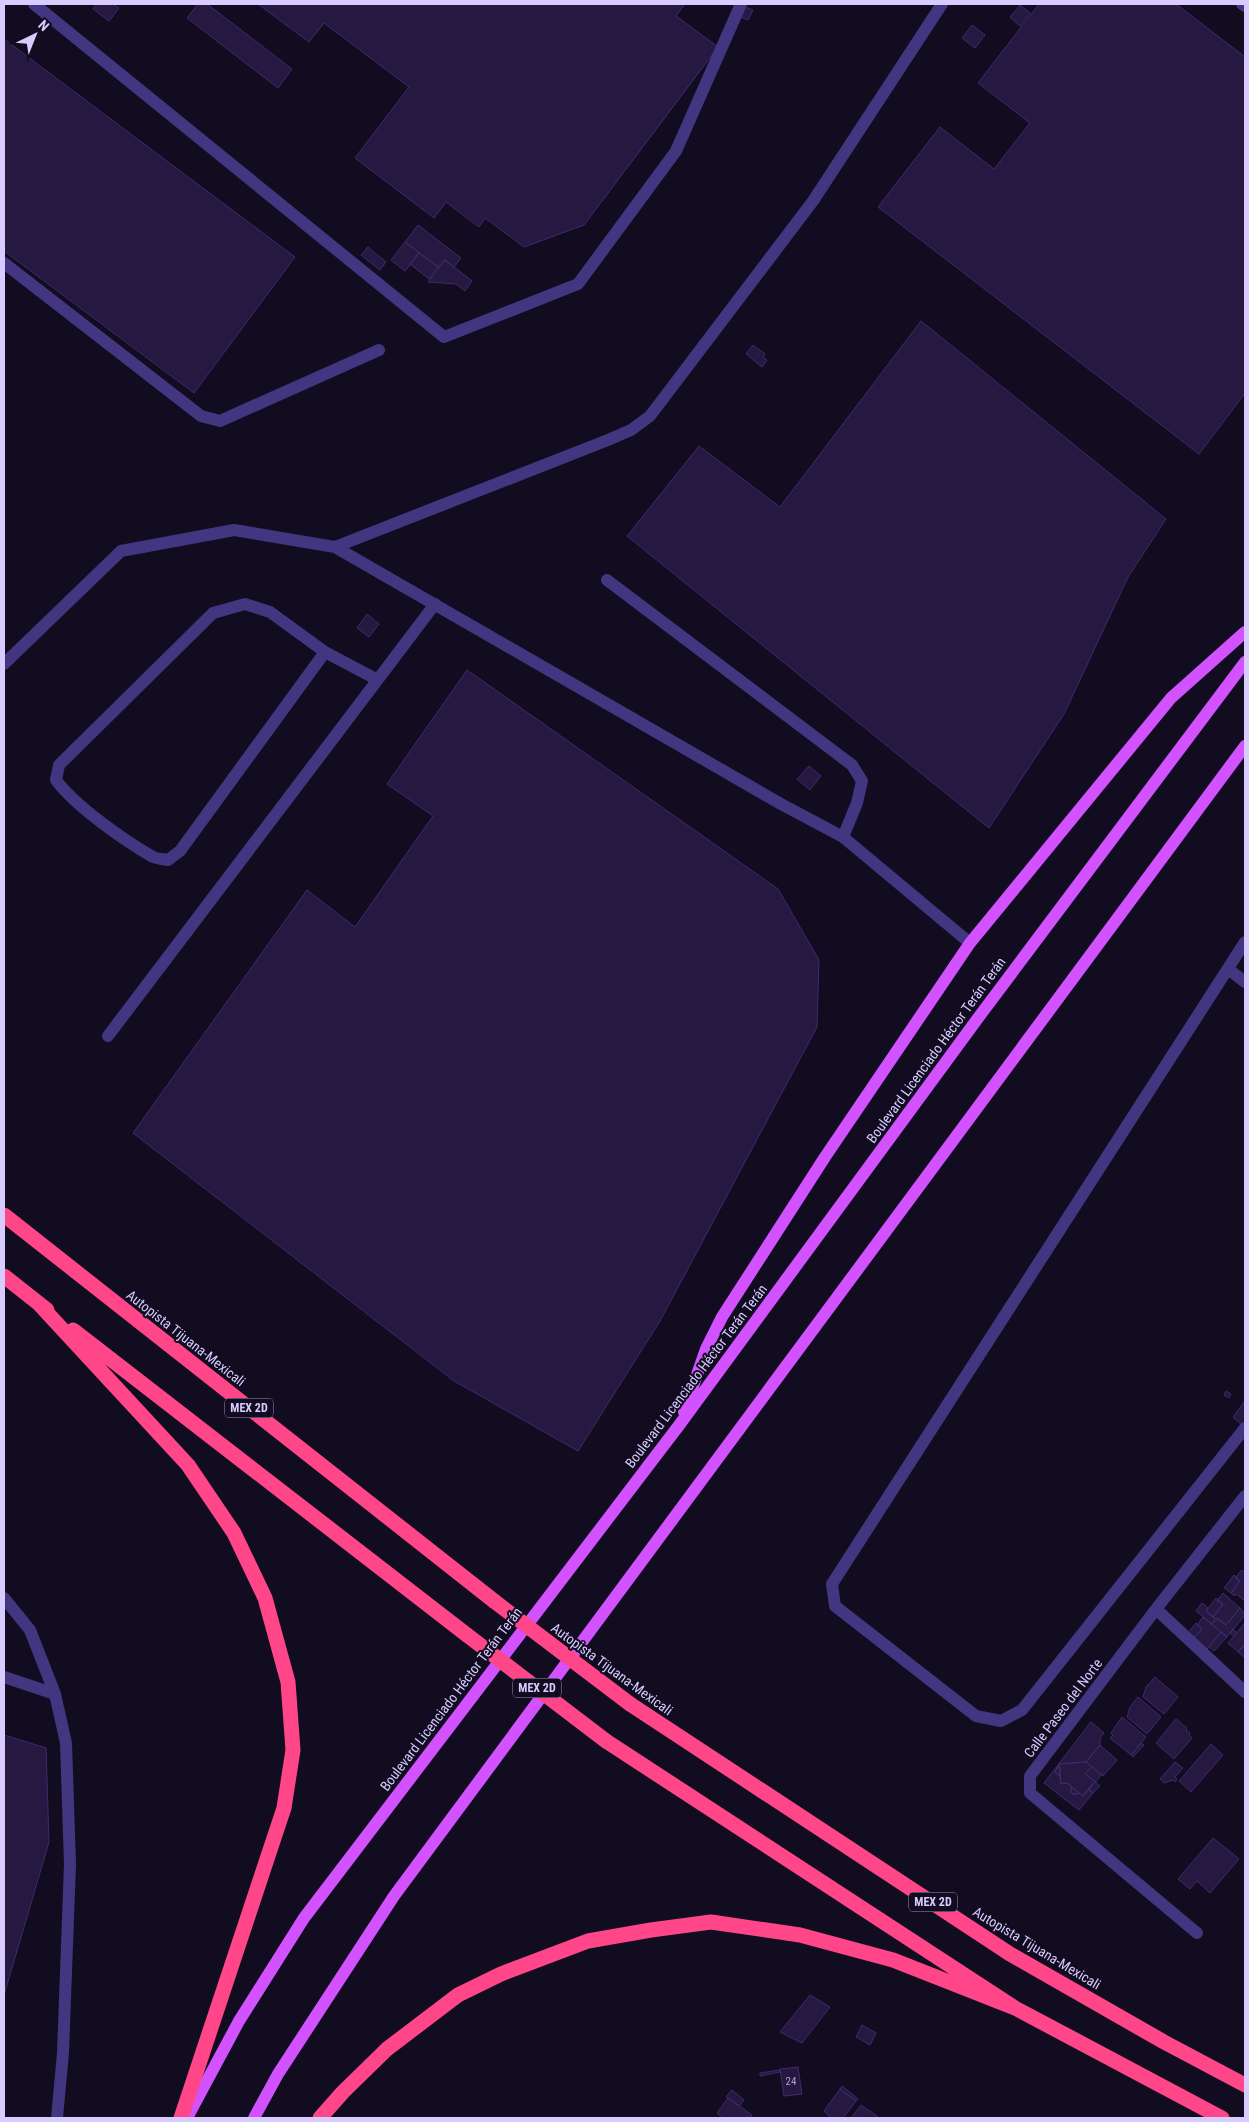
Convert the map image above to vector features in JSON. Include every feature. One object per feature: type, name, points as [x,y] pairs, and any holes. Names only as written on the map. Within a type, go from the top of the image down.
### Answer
[{"type":"highway","name":"Autopista Tijuana-Mexicali","points":[[4,1215],[494,1601],[630,1704],[1010,1954],[1164,2042],[1245,2085]]},
{"type":"highway","name":"MEX 2D","points":[[4,1276],[606,1740],[1015,2008],[1222,2118]]},
{"type":"highway","points":[[39,1304],[188,1465],[234,1533],[265,1598],[288,1682],[293,1750],[284,1808],[181,2118]]},
{"type":"highway","points":[[320,2118],[348,2086],[387,2049],[458,1995],[501,1974],[588,1941],[651,1930],[711,1922],[800,1936],[893,1960],[1015,2008]]},
{"type":"main road","points":[[680,1424],[706,1349],[722,1317],[825,1157],[970,943],[1171,698],[1245,632]]},
{"type":"main road","name":"Boulevard Licenciado Héctor Terán Terán","points":[[188,2118],[239,2021],[304,1918],[680,1424],[981,1014],[1245,662]]},
{"type":"main road","points":[[254,2118],[278,2074],[394,1896],[1245,746]]},
{"type":"street","points":[[34,4],[444,337],[578,284],[676,151],[741,4]]},
{"type":"street","points":[[335,547],[608,440],[631,430],[650,416],[813,201],[942,4]]},
{"type":"street","points":[[4,263],[201,416],[220,421],[379,350]]},
{"type":"street","points":[[4,664],[121,551],[234,530],[335,547],[781,804],[843,837],[970,943]]},
{"type":"street","points":[[607,580],[852,765],[862,780],[857,803],[843,837]]},
{"type":"street","points":[[325,652],[180,851],[168,860],[155,858],[107,825],[65,792],[56,780],[59,765],[213,613],[245,604],[270,612],[325,652],[376,679]]},
{"type":"street","points":[[108,1036],[434,604]]},
{"type":"street","points":[[1245,942],[832,1584],[835,1606],[976,1716],[1001,1721],[1022,1710],[1245,1428]]},
{"type":"street","points":[[1228,969],[1245,982]]},
{"type":"street","name":"Calle Paseo del Norte","points":[[1197,1933],[1030,1793],[1030,1776],[1156,1609],[1245,1496]]},
{"type":"street","points":[[4,1598],[30,1630],[55,1694],[66,1743],[70,1864],[63,2053],[57,2118]]},
{"type":"street","points":[[1156,1609],[1245,1692]]},
{"type":"street","points":[[4,1676],[55,1694]]},
{"type":"building","points":[[96,4],[113,4],[119,8],[109,21],[93,9]]},
{"type":"building","points":[[198,4],[207,4],[292,69],[278,88],[187,18]]},
{"type":"building","points":[[258,4],[685,4],[676,16],[718,47],[584,225],[524,247],[485,218],[479,227],[446,202],[434,218],[355,158],[409,87],[324,23],[309,42]]},
{"type":"building","points":[[1039,4],[1176,4],[1245,57],[1245,393],[1199,454],[878,207],[940,127],[994,169],[1030,123],[978,83]]},
{"type":"building","points":[[1020,5],[1030,13],[1020,26],[1010,17]]},
{"type":"building","points":[[745,7],[753,10],[748,20],[740,17]]},
{"type":"building","points":[[972,25],[985,35],[975,48],[962,38]]},
{"type":"building","points":[[4,39],[295,257],[194,393],[4,251]]},
{"type":"building","points":[[418,225],[461,258],[454,267],[444,260],[438,267],[405,242]]},
{"type":"building","points":[[405,242],[419,253],[405,271],[391,260]]},
{"type":"building","points":[[368,247],[386,262],[380,270],[361,255]]},
{"type":"building","points":[[419,253],[438,267],[429,279],[410,264]]},
{"type":"building","points":[[445,260],[472,281],[465,291],[456,284],[428,282]]},
{"type":"building","points":[[921,321],[1166,519],[1128,577],[1064,714],[989,828],[627,536],[699,446],[780,507]]},
{"type":"building","points":[[753,345],[765,354],[763,357],[767,360],[762,367],[746,354]]},
{"type":"building","points":[[367,614],[379,624],[369,637],[357,628]]},
{"type":"building","points":[[467,670],[778,889],[819,960],[817,1027],[660,1321],[578,1451],[454,1381],[133,1133],[307,890],[355,927],[433,816],[387,784]]},
{"type":"building","points":[[809,766],[821,776],[810,790],[797,779]]},
{"type":"building","points":[[1226,1391],[1231,1394],[1229,1398],[1224,1395]]},
{"type":"building","points":[[1245,1401],[1245,1424],[1243,1426],[1233,1417]]},
{"type":"building","points":[[1242,1570],[1245,1573],[1245,1601],[1236,1594],[1234,1596],[1231,1593],[1240,1581],[1235,1578]]},
{"type":"building","points":[[1234,1575],[1240,1581],[1231,1593],[1224,1588]]},
{"type":"building","points":[[1223,1593],[1240,1608],[1226,1625],[1213,1617],[1223,1604],[1217,1601]]},
{"type":"building","points":[[1216,1598],[1223,1604],[1213,1617],[1206,1611]]},
{"type":"building","points":[[1202,1603],[1208,1608],[1206,1611],[1215,1619],[1212,1624],[1196,1611]]},
{"type":"building","points":[[1240,1608],[1245,1615],[1227,1637],[1212,1624],[1218,1618],[1226,1625]]},
{"type":"building","points":[[1203,1617],[1221,1632],[1206,1650],[1193,1639],[1202,1629],[1197,1625]]},
{"type":"building","points":[[1196,1623],[1202,1629],[1193,1639],[1187,1634]]},
{"type":"building","points":[[1245,1623],[1245,1644],[1238,1652],[1228,1643]]},
{"type":"building","points":[[1233,1629],[1237,1633],[1234,1636],[1230,1633]]},
{"type":"building","points":[[1221,1632],[1227,1637],[1214,1651],[1209,1647]]},
{"type":"building","points":[[1245,1644],[1245,1658],[1238,1652]]},
{"type":"building","points":[[1155,1677],[1178,1697],[1164,1714],[1143,1697],[1146,1687]]},
{"type":"building","points":[[1138,1697],[1161,1717],[1147,1734],[1127,1717],[1130,1707]]},
{"type":"building","points":[[1122,1717],[1146,1737],[1131,1755],[1110,1738],[1113,1735],[1111,1733]]},
{"type":"building","points":[[1176,1719],[1187,1728],[1186,1730],[1192,1738],[1174,1759],[1156,1743]]},
{"type":"building","points":[[1091,1722],[1104,1733],[1100,1738],[1100,1745],[1086,1762],[1059,1764],[1055,1772],[1060,1776],[1061,1784],[1067,1783],[1072,1787],[1073,1795],[1079,1793],[1083,1796],[1088,1789],[1093,1793],[1079,1810],[1044,1783]]},
{"type":"building","points":[[4,1735],[46,1748],[49,1842],[4,1995]]},
{"type":"building","points":[[1141,1743],[1144,1745],[1133,1757],[1131,1755]]},
{"type":"building","points":[[1211,1744],[1223,1755],[1191,1792],[1179,1781]]},
{"type":"building","points":[[1100,1745],[1117,1760],[1103,1776],[1086,1762]]},
{"type":"building","points":[[1086,1762],[1092,1767],[1085,1774],[1095,1782],[1083,1796],[1067,1783],[1061,1784],[1059,1764]]},
{"type":"building","points":[[1175,1762],[1183,1768],[1175,1777],[1177,1779],[1175,1782],[1173,1780],[1164,1783],[1160,1779]]},
{"type":"building","points":[[1060,1767],[1060,1776],[1055,1772]]},
{"type":"building","points":[[1092,1767],[1101,1775],[1096,1782],[1085,1774]]},
{"type":"building","points":[[1095,1782],[1100,1786],[1093,1793],[1088,1789]]},
{"type":"building","points":[[1072,1787],[1079,1793],[1078,1794],[1071,1793]]},
{"type":"building","points":[[1213,1838],[1239,1859],[1210,1893],[1197,1881],[1190,1889],[1178,1879]]},
{"type":"building","points":[[810,1995],[830,2007],[802,2043],[780,2032]]},
{"type":"building","points":[[862,2025],[876,2033],[870,2045],[856,2037]]},
{"type":"building","points":[[798,2067],[802,2094],[784,2096],[780,2069]]},
{"type":"building","points":[[780,2070],[780,2072],[760,2076],[760,2073]]},
{"type":"building","points":[[842,2086],[858,2099],[856,2101],[840,2089]]},
{"type":"building","points":[[840,2089],[856,2101],[843,2118],[831,2118],[824,2111]]},
{"type":"building","points":[[732,2090],[744,2100],[739,2106],[726,2097]]},
{"type":"building","points":[[728,2098],[752,2115],[751,2117],[723,2118],[717,2113]]},
{"type":"building","points":[[861,2105],[877,2116],[875,2118],[851,2118]]}]
